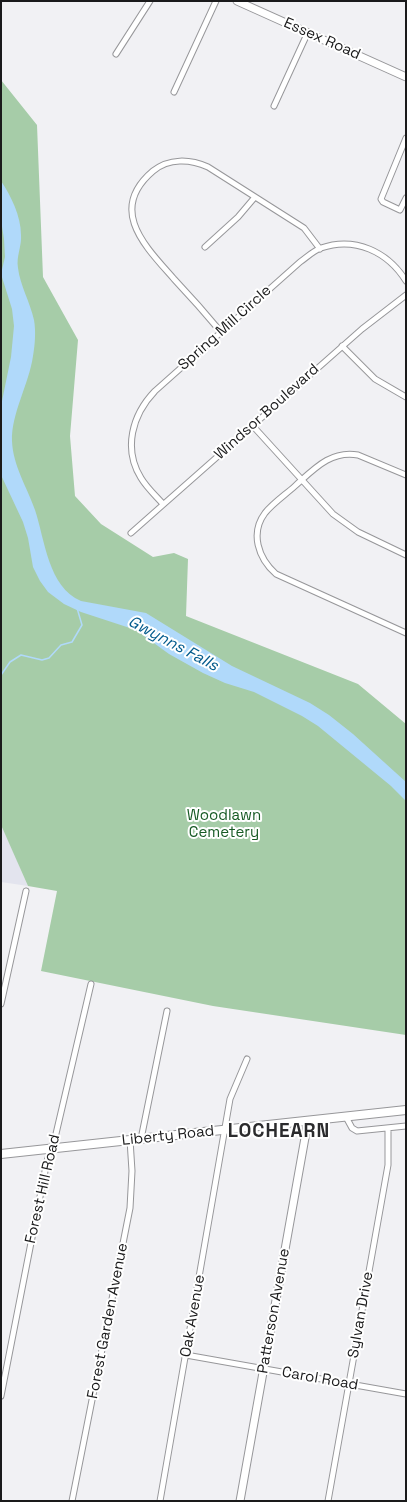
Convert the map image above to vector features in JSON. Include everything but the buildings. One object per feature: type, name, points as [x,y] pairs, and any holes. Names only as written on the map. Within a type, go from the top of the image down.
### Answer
[{"type":"main road","name":"Essex Road","points":[[237,1],[406,77]]},
{"type":"main road","name":"Liberty Road","points":[[1,1154],[406,1110]]},
{"type":"main road","name":"Patterson Avenue","points":[[240,1501],[308,1120]]},
{"type":"street","points":[[116,54],[150,1]]},
{"type":"street","points":[[174,92],[216,1]]},
{"type":"street","points":[[274,106],[308,32]]},
{"type":"street","points":[[406,138],[381,199],[383,202],[400,210],[406,198]]},
{"type":"street","points":[[221,332],[142,241],[134,224],[133,202],[142,183],[156,169],[165,164],[184,161],[192,161],[208,167],[304,228],[320,249]]},
{"type":"street","points":[[205,246],[238,217],[255,197]]},
{"type":"street","name":"Spring Mill Circle","points":[[164,504],[142,479],[133,461],[132,437],[136,420],[143,405],[155,391],[300,262],[320,249],[342,244],[353,245],[376,252],[394,265],[406,281]]},
{"type":"street","name":"Windsor Boulevard","points":[[131,533],[342,346],[384,310],[406,295]]},
{"type":"street","points":[[342,346],[375,379],[406,397]]},
{"type":"street","points":[[252,425],[323,504],[346,524],[370,538],[406,555]]},
{"type":"street","points":[[406,475],[368,458],[350,454],[341,454],[325,460],[270,508],[262,519],[257,533],[257,540],[265,562],[281,577],[406,633]]},
{"type":"street","points":[[1,1004],[26,891]]},
{"type":"street","name":"Forest Hill Road","points":[[1,1396],[47,1161],[91,984]]},
{"type":"street","points":[[141,1139],[167,1011]]},
{"type":"street","name":"Oak Avenue","points":[[160,1501],[232,1091],[247,1059]]},
{"type":"street","points":[[346,1117],[352,1128],[358,1131],[406,1126]]},
{"type":"street","name":"Sylvan Drive","points":[[328,1501],[388,1165],[388,1128]]},
{"type":"street","name":"Forest Garden Avenue","points":[[72,1501],[130,1208],[132,1171],[130,1140]]},
{"type":"street","name":"Carol Road","points":[[186,1355],[406,1394]]},
{"type":"shaded area","points":[[1,825],[13,851],[28,886],[1,882]]},
{"type":"green space","name":"Woodlawn Cemetery","points":[[1,80],[37,125],[43,277],[78,340],[70,436],[75,496],[101,524],[153,557],[174,553],[188,559],[186,616],[358,684],[406,724],[406,1035],[213,1006],[41,971],[57,891],[28,886],[1,825]]},
{"type":"water","name":"Gwynns Falls","points":[[1,181],[12,200],[21,228],[18,268],[34,320],[35,329],[31,367],[14,420],[12,431],[13,450],[18,468],[35,510],[49,562],[61,585],[70,594],[81,601],[146,613],[232,666],[310,703],[329,715],[353,734],[406,782],[406,801],[391,786],[318,726],[302,716],[254,692],[225,683],[203,673],[169,654],[136,630],[81,612],[64,604],[48,592],[40,581],[33,567],[28,538],[23,522],[1,475],[1,406],[11,357],[14,326],[12,309],[1,274],[5,257],[1,220]]},
{"type":"waterway","points":[[1,675],[10,662],[21,655],[42,660],[49,658],[61,645],[72,642],[82,625],[77,608]]},
{"type":"district","name":"LOCHEARN","points":[[279,1132]]}]
